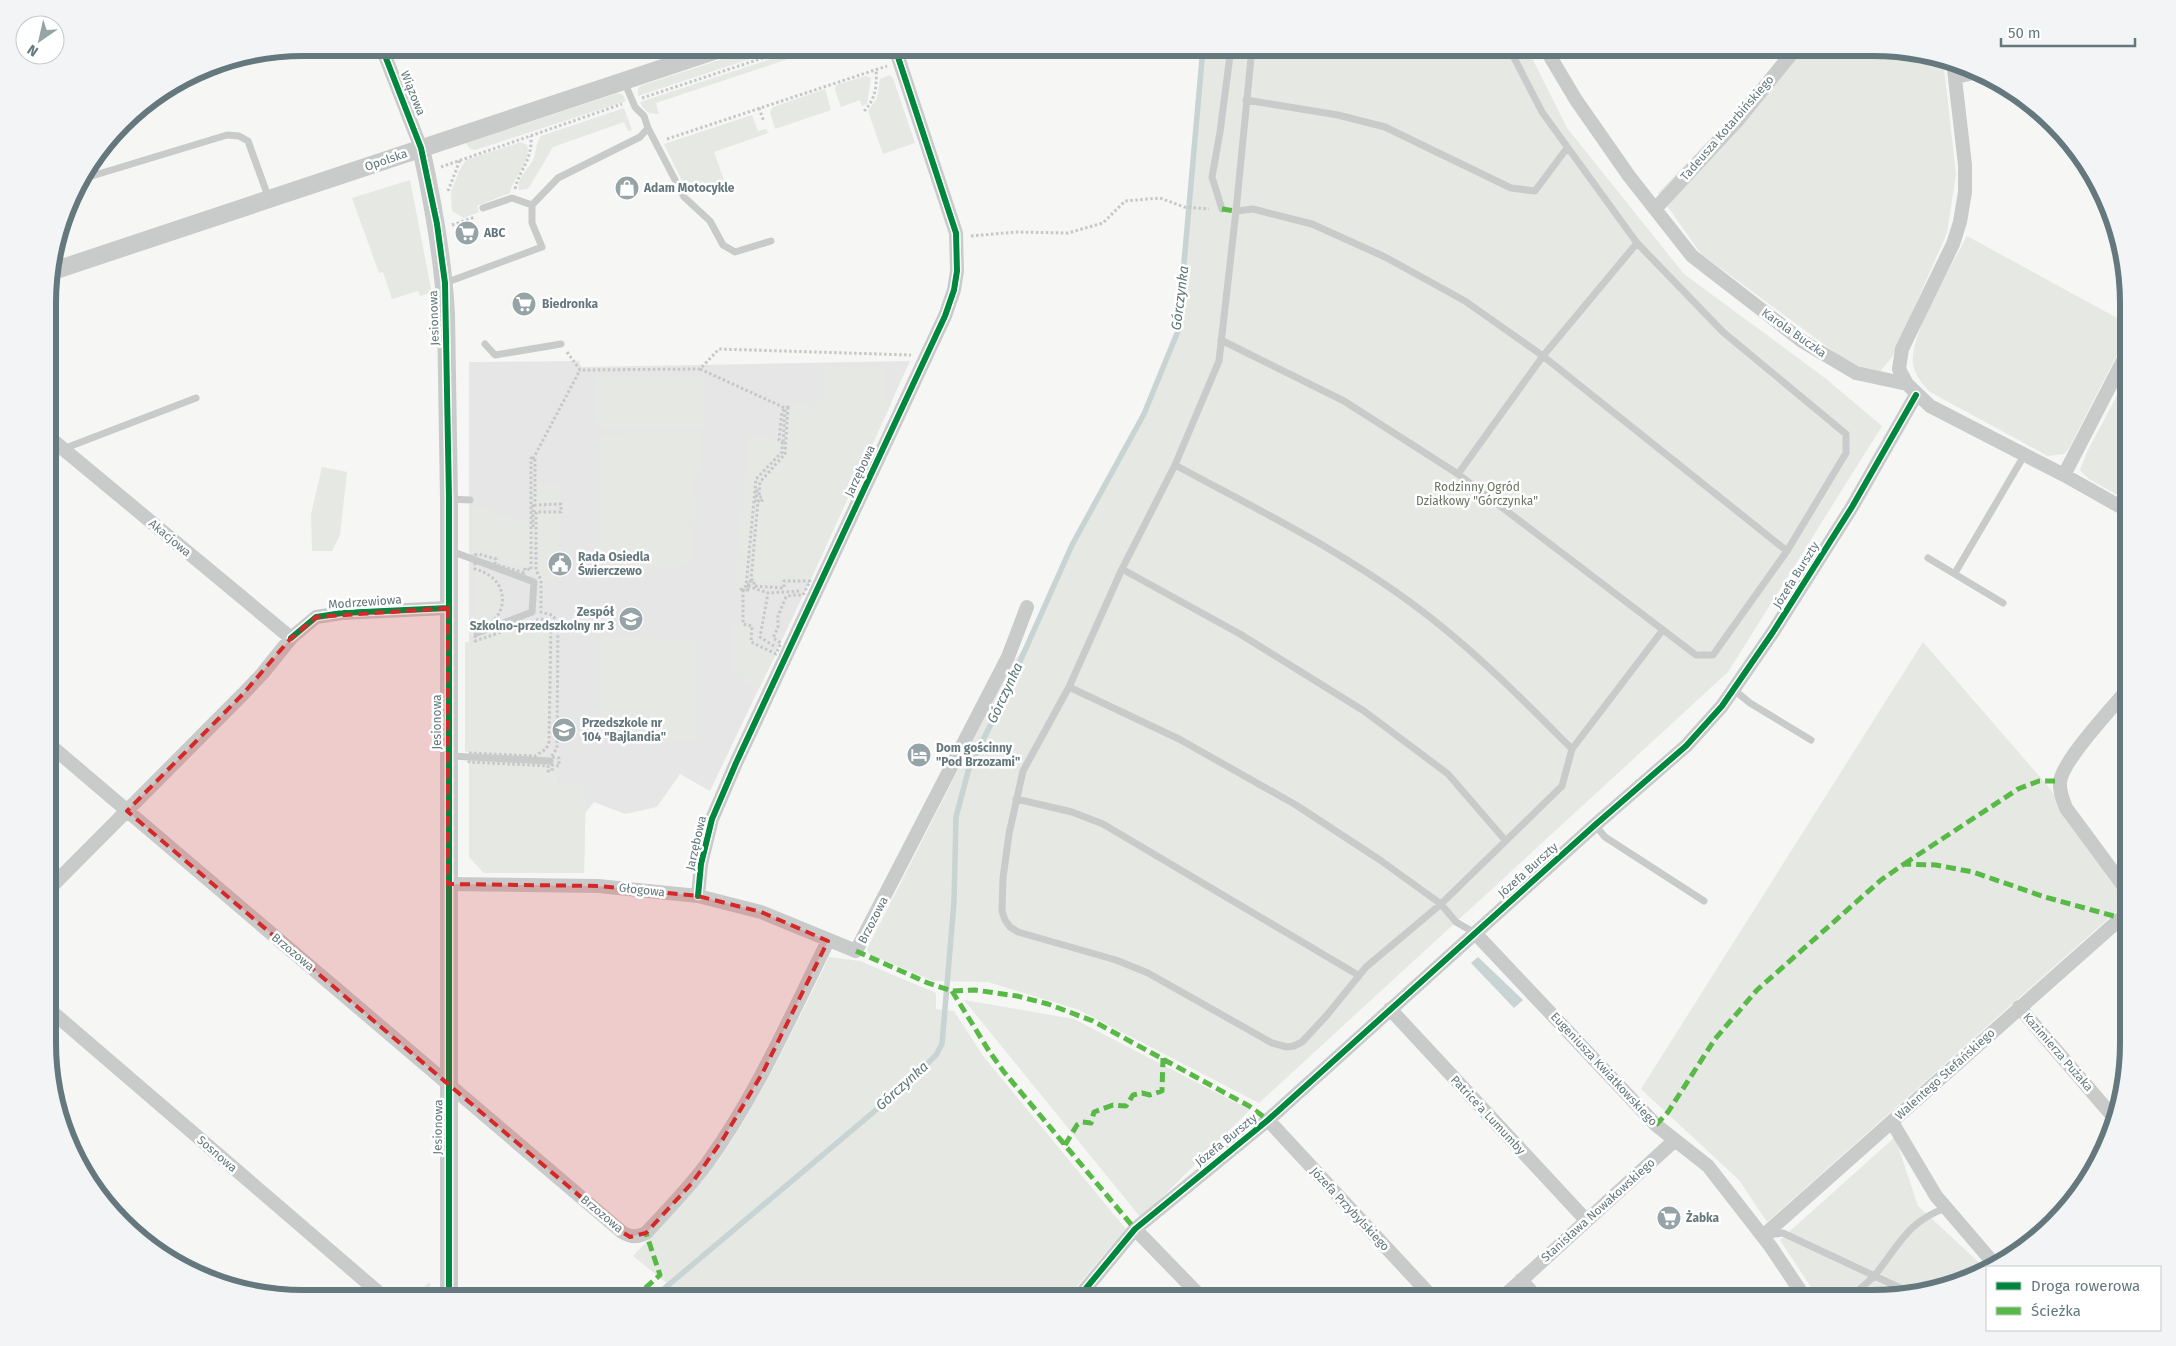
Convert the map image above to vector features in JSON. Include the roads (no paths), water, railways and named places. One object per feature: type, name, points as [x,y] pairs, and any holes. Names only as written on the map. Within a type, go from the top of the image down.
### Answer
[{"type":"street","name":"Wiązowa","points":[[385,56],[421,148]]},
{"type":"street","name":"Opolska","points":[[58,269],[697,56]]},
{"type":"street","name":"Jarzębowa","points":[[698,896],[701,864],[712,819],[782,652],[927,356],[946,316],[954,290],[957,271],[956,238],[950,210],[898,56]]},
{"type":"street","name":"Karola Buczka","points":[[1550,56],[1576,100],[1630,176],[1692,256],[1802,341],[1856,373],[1912,389],[1930,406],[2025,454],[2120,506]]},
{"type":"street","name":"Tadeusza Kotarbińskiego","points":[[1656,208],[1737,121],[1790,56]]},
{"type":"street","points":[[1912,389],[1899,369],[1902,349],[1953,244],[1960,222],[1965,192],[1966,164],[1955,70]]},
{"type":"street","points":[[1956,77],[1966,75]]},
{"type":"street","name":"Jesionowa","points":[[421,148],[438,224],[445,283],[449,499],[449,1290]]},
{"type":"street","points":[[2064,475],[2120,366]]},
{"type":"street","name":"Józefa Burszty","points":[[1085,1290],[1135,1229],[1268,1120],[1595,825],[1686,746],[1722,706],[1773,632],[1852,507],[1912,389]]},
{"type":"street","name":"Akacjowa","points":[[56,443],[291,638]]},
{"type":"street","name":"Brzozowa","points":[[56,750],[622,1232],[630,1237],[637,1237],[646,1234],[692,1183],[723,1140],[762,1074],[828,941],[856,951],[1008,658],[1027,606]]},
{"type":"street","name":"Modrzewiowa","points":[[56,882],[256,681],[291,638],[316,617],[342,613],[448,608]]},
{"type":"street","points":[[2120,698],[2068,762],[2060,781],[2066,808],[2120,881]]},
{"type":"street","name":"Głogowa","points":[[448,884],[598,886],[698,896],[761,912],[828,941]]},
{"type":"street","name":"Walentego Stefańskiego","points":[[1763,1236],[2120,919]]},
{"type":"street","name":"Eugeniusza Kwiatkowskiego","points":[[1475,933],[1656,1125],[1708,1166],[1763,1236],[1800,1290]]},
{"type":"street","name":"Kazimierza Pużaka","points":[[2019,1007],[2110,1112]]},
{"type":"street","name":"Patrice'a Lumumby","points":[[1390,1009],[1586,1220]]},
{"type":"street","name":"Sosnowa","points":[[56,1015],[376,1290]]},
{"type":"street","name":"Józefa Przybylskiego","points":[[1268,1120],[1427,1290]]},
{"type":"street","points":[[1892,1122],[1936,1196],[1991,1260]]},
{"type":"street","name":"Stanisława Nowakowskiego","points":[[1510,1290],[1675,1140]]},
{"type":"street","points":[[1135,1229],[1194,1290]]},
{"type":"street","points":[[1521,1280],[1530,1290]]},
{"type":"lane","points":[[1222,209],[1212,177],[1230,56]]},
{"type":"lane","points":[[1251,56],[1220,361],[1175,465],[1122,570],[1070,687],[1023,771],[1009,834],[1002,898],[1005,920],[1010,927],[1018,932],[1132,966],[1187,993],[1266,1040],[1287,1047],[1294,1046],[1309,1035],[1358,975],[1440,904],[1562,786],[1572,750],[1662,631]]},
{"type":"lane","points":[[1221,340],[1344,401],[1458,474],[1696,655],[1713,655],[1787,551],[1846,453],[1846,434],[1723,332],[1637,243],[1542,112],[1513,56]]},
{"type":"lane","points":[[623,80],[633,101],[644,116],[648,128],[684,197],[710,221],[723,245],[735,252],[771,241]]},
{"type":"lane","points":[[1246,100],[1338,115],[1385,127],[1511,188],[1535,191],[1567,148]]},
{"type":"lane","points":[[445,283],[542,247],[532,223],[532,205],[558,178],[640,137],[648,128]]},
{"type":"lane","points":[[91,177],[227,135],[239,136],[248,141],[269,199]]},
{"type":"lane","points":[[482,208],[514,199],[532,205]]},
{"type":"lane","points":[[1236,211],[1253,209],[1312,224],[1385,257],[1465,301],[1543,356],[1787,551]]},
{"type":"lane","points":[[1458,474],[1543,356],[1637,243]]},
{"type":"lane","points":[[485,344],[495,355],[561,344]]},
{"type":"lane","points":[[63,449],[196,398]]},
{"type":"lane","points":[[1955,573],[2025,454]]},
{"type":"lane","points":[[1175,465],[1368,573],[1431,618],[1503,681],[1572,750]]},
{"type":"lane","points":[[449,499],[470,500]]},
{"type":"lane","points":[[448,550],[534,582],[532,612],[477,633]]},
{"type":"lane","points":[[1928,558],[2003,603]]},
{"type":"lane","points":[[1122,570],[1240,634],[1364,711],[1448,774],[1505,840]]},
{"type":"lane","points":[[1070,687],[1179,739],[1296,806],[1380,860],[1440,904],[1456,922],[1475,933]]},
{"type":"lane","points":[[1733,689],[1750,703],[1811,740]]},
{"type":"lane","points":[[448,756],[550,761]]},
{"type":"lane","points":[[1016,799],[1072,812],[1103,824],[1358,975]]},
{"type":"lane","points":[[1595,825],[1605,837],[1704,901]]},
{"type":"lane","points":[[1858,1290],[1873,1277],[1910,1228],[1930,1214],[1946,1208]]},
{"type":"lane","points":[[1763,1236],[1783,1233],[1900,1288]]},
{"type":"waterway","name":"Górczynka","points":[[662,1290],[908,1083],[936,1055],[942,1044],[954,902],[956,817],[969,768],[1001,704],[1072,545],[1144,414],[1178,331],[1202,56]]},
{"type":"place","name":"Adam Motocykle","points":[[627,188]]},
{"type":"place","name":"ABC","points":[[467,233]]},
{"type":"place","name":"Biedronka","points":[[524,304]]},
{"type":"place","name":"Rada Osiedla Świerczewo","points":[[560,564]]},
{"type":"place","name":"Zespół Szkolno-przedszkolny nr 3","points":[[631,619]]},
{"type":"place","name":"Przedszkole nr 104 \"Bajlandia\"","points":[[564,730]]},
{"type":"place","name":"Dom gościnny \"Pod Brzozami\"","points":[[919,755]]},
{"type":"place","name":"Żabka","points":[[1669,1218]]},
{"type":"park label","name":"Rodzinny Ogród Działkowy \"Górczynka\"","points":[[1477,494]]}]
